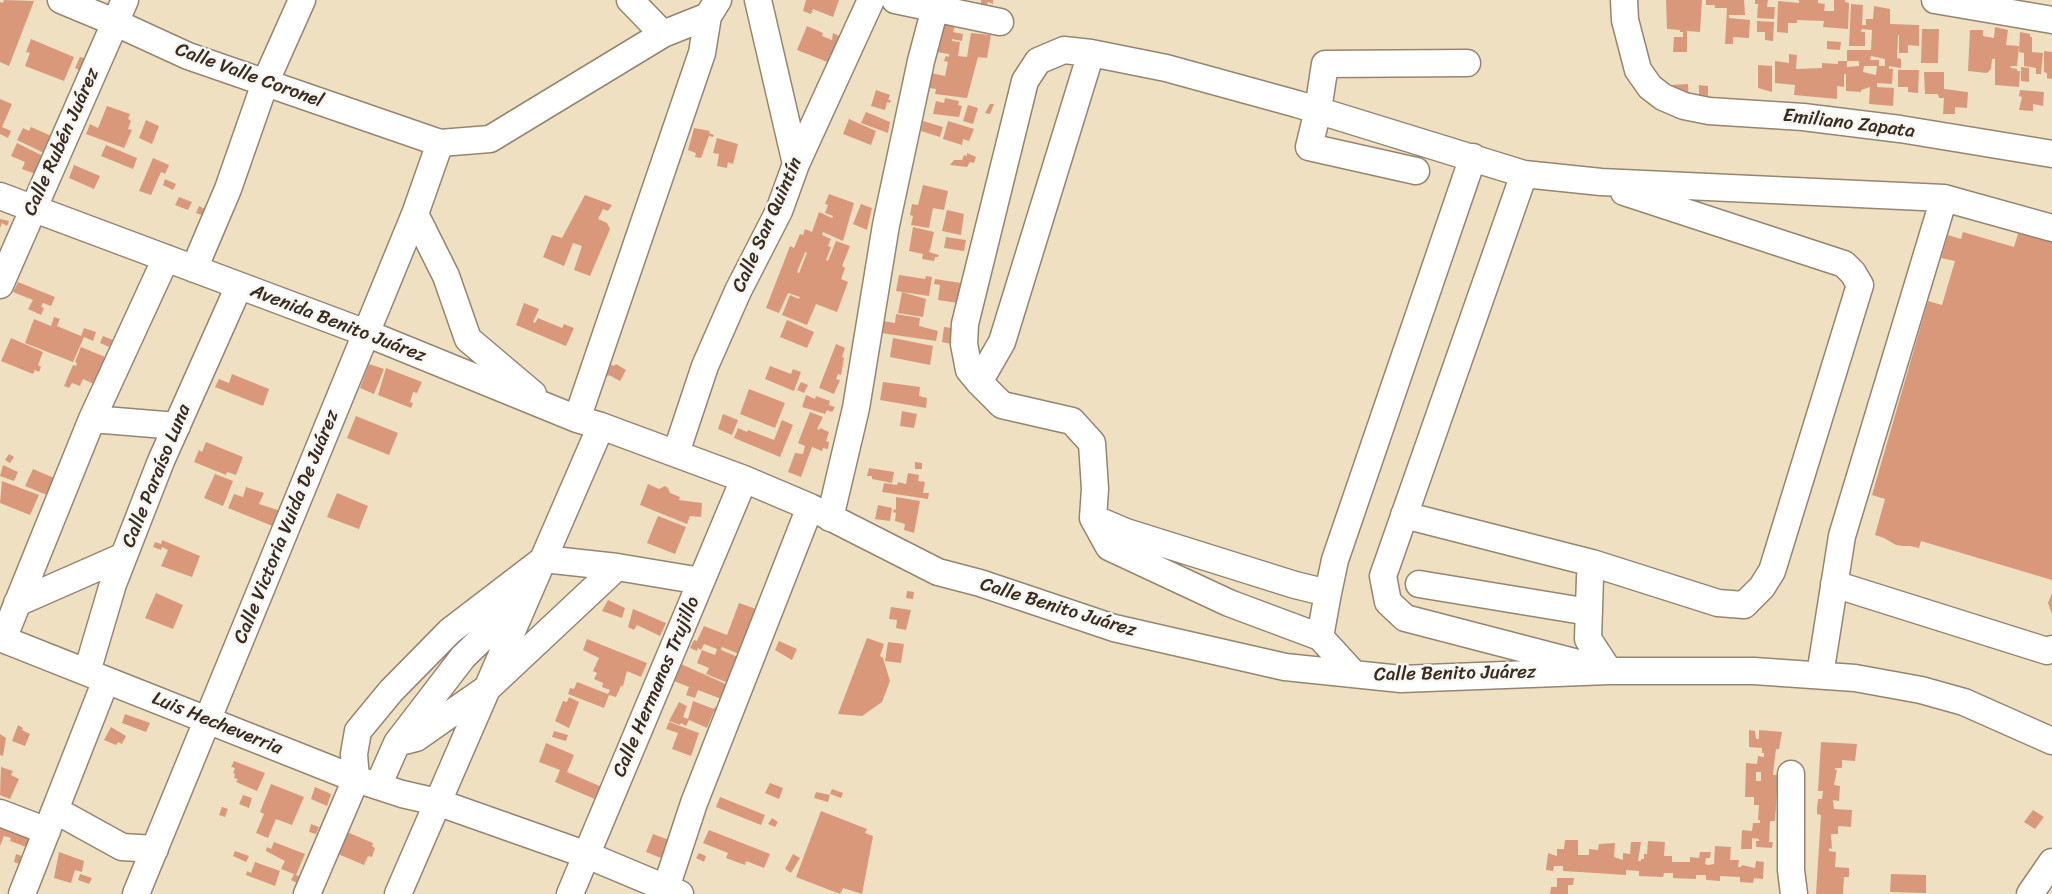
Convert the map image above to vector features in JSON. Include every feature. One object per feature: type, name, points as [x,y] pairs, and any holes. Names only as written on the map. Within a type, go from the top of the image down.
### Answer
[{"type":"street","name":"Calle Valle Coronel","points":[[61,0],[120,11],[188,56],[440,143]]},
{"type":"street","points":[[194,269],[228,189],[265,83],[302,0]]},
{"type":"street","points":[[630,0],[663,34]]},
{"type":"street","points":[[758,0],[796,164]]},
{"type":"street","name":"Calle San Quintín","points":[[676,453],[705,366],[738,291],[778,211],[796,164],[871,0]]},
{"type":"street","points":[[895,0],[1000,22]]},
{"type":"street","name":"Emiliano Zapata","points":[[1624,0],[1625,20],[1638,70],[1650,87],[1663,97],[1684,106],[1709,111],[1803,117],[1900,128],[2052,154]]},
{"type":"street","points":[[1935,0],[2052,20]]},
{"type":"street","points":[[440,143],[490,139],[663,34],[713,8]]},
{"type":"street","points":[[415,214],[446,276],[468,340],[565,414],[702,53],[713,8]]},
{"type":"street","points":[[670,892],[694,803],[820,512],[856,408],[886,225],[921,61],[935,8]]},
{"type":"street","name":"Calle Rubén Juárez","points":[[0,285],[120,11]]},
{"type":"street","points":[[1354,674],[1320,637],[1229,603],[1109,547],[1093,518],[1095,489],[1092,443],[1072,421],[1002,404],[969,370],[964,344],[965,324],[1024,81],[1038,61],[1064,50],[1090,53],[1166,68],[1318,110],[1524,174],[1591,181],[1944,198],[2052,228]]},
{"type":"street","points":[[979,382],[1002,342],[1090,53]]},
{"type":"street","points":[[1416,171],[1309,147],[1318,110],[1325,64],[1467,63]]},
{"type":"street","name":"Calle Victoria Vuida De Juárez","points":[[136,894],[415,214],[440,143]]},
{"type":"street","points":[[1320,637],[1335,560],[1472,157]]},
{"type":"street","points":[[1524,174],[1383,576],[1388,602],[1405,618],[1609,671]]},
{"type":"street","points":[[1404,515],[1592,563],[1718,603],[1744,605],[1762,587],[1772,571],[1860,285],[1852,272],[1844,264],[1591,181]]},
{"type":"street","name":"Avenida Benito Juárez","points":[[0,196],[366,333],[565,414],[676,453]]},
{"type":"street","points":[[1820,675],[1842,536],[1944,198]]},
{"type":"street","points":[[2,638],[92,419],[166,258]]},
{"type":"street","name":"Calle Paraíso Luna","points":[[22,894],[51,821],[97,676],[113,584],[177,426],[239,286]]},
{"type":"street","points":[[92,419],[177,426]]},
{"type":"street","points":[[398,894],[601,426]]},
{"type":"street","name":"Calle Benito Juárez","points":[[676,453],[744,479],[820,512],[938,572],[980,583],[1114,628],[1285,667],[1401,679],[1609,671],[1754,671],[1855,678],[1921,690],[1964,702],[2052,742]]},
{"type":"street","name":"Calle Hermanos Trujillo","points":[[570,894],[744,479]]},
{"type":"street","points":[[1093,518],[1126,532],[1294,585],[1328,593]]},
{"type":"street","points":[[17,603],[124,556]]},
{"type":"street","points":[[367,782],[354,754],[358,731],[391,691],[450,631],[544,559],[617,567],[701,581]]},
{"type":"street","points":[[1592,563],[1588,639],[1609,671]]},
{"type":"street","points":[[397,744],[416,738],[489,687],[617,567]]},
{"type":"street","points":[[1418,584],[1589,612]]},
{"type":"street","points":[[1834,584],[2046,651],[2052,649]]},
{"type":"street","points":[[307,894],[367,782],[463,657],[498,623],[526,601]]},
{"type":"street","name":"Luis Hecheverria","points":[[2,638],[367,782],[402,794],[437,802],[587,855],[670,892]]},
{"type":"street","points":[[1791,774],[1791,870],[1794,894]]},
{"type":"street","points":[[0,813],[51,821],[122,847],[155,849]]},
{"type":"street","points":[[2030,894],[2052,862]]},
{"type":"building","points":[[4,0],[34,1],[9,66],[0,62],[0,2],[3,3]]},
{"type":"building","points":[[806,0],[839,0],[833,17],[813,9],[811,14],[803,11]]},
{"type":"building","points":[[981,0],[993,0],[993,4],[988,2],[987,5],[992,6],[991,13],[981,5]]},
{"type":"building","points":[[1666,0],[1702,0],[1700,32],[1687,31],[1687,52],[1673,52],[1674,37],[1683,37],[1683,32],[1667,29]]},
{"type":"building","points":[[1706,0],[1744,0],[1745,15],[1729,15],[1729,18],[1750,20],[1749,38],[1733,37],[1733,44],[1725,44],[1727,8],[1715,8],[1715,5],[1706,5]]},
{"type":"building","points":[[1755,0],[1768,0],[1767,7],[1775,7],[1774,19],[1757,18],[1758,4],[1755,4]]},
{"type":"building","points":[[1799,0],[1818,0],[1818,3],[1825,4],[1824,11],[1834,11],[1834,0],[1845,0],[1845,2],[1849,3],[1848,29],[1823,27],[1824,21],[1797,20],[1797,23],[1788,23],[1788,33],[1777,32],[1778,1],[1799,3]]},
{"type":"building","points":[[1851,4],[1863,5],[1862,25],[1866,25],[1866,19],[1873,19],[1874,6],[1890,9],[1890,24],[1919,25],[1919,46],[1908,45],[1908,53],[1899,53],[1898,35],[1897,58],[1901,59],[1901,68],[1889,66],[1889,69],[1893,69],[1892,84],[1877,83],[1877,87],[1894,88],[1893,106],[1869,104],[1870,87],[1861,90],[1861,92],[1846,91],[1846,74],[1844,74],[1844,87],[1837,86],[1837,99],[1794,95],[1795,85],[1775,83],[1775,61],[1789,63],[1789,54],[1797,55],[1796,69],[1822,68],[1822,63],[1838,64],[1838,61],[1847,61],[1847,50],[1871,50],[1872,30],[1862,29],[1861,32],[1865,32],[1865,46],[1849,46]],"holes":[[[1871,56],[1885,59],[1885,66],[1879,66],[1879,60],[1870,60]],[[1847,61],[1859,61],[1859,66],[1847,67]],[[1864,66],[1877,66],[1876,75],[1863,72]]]},
{"type":"building","points":[[1757,21],[1774,22],[1773,41],[1765,40],[1765,32],[1757,32]]},
{"type":"building","points":[[942,23],[955,25],[953,32],[963,34],[962,41],[952,39],[952,41],[960,42],[958,56],[967,57],[971,33],[991,35],[987,58],[978,57],[967,98],[935,94],[936,89],[929,88],[931,73],[945,76],[948,62],[944,61],[946,56],[949,57],[949,54],[936,52]]},
{"type":"building","points":[[807,26],[823,33],[822,36],[832,40],[833,33],[841,37],[830,63],[797,50]]},
{"type":"building","points":[[1995,27],[2008,30],[2006,45],[2019,46],[2017,66],[2010,66],[2020,71],[2019,87],[1995,85],[1995,59],[1992,59],[1991,69],[1987,73],[1968,71],[1970,30],[1983,30],[1983,36],[1994,38]]},
{"type":"building","points":[[1922,29],[1939,29],[1938,63],[1921,63]]},
{"type":"building","points":[[2020,32],[2030,34],[2030,37],[2032,37],[2032,52],[2043,53],[2041,74],[2036,74],[2036,68],[2024,66],[2024,53],[2019,52]]},
{"type":"building","points":[[31,39],[74,57],[64,81],[25,66],[30,53],[26,52]]},
{"type":"building","points":[[1827,41],[1841,42],[1840,50],[1827,49]]},
{"type":"building","points":[[2044,51],[2052,52],[2052,79],[2047,78],[2047,73],[2044,72]]},
{"type":"building","points":[[80,57],[87,59],[82,71],[75,68]]},
{"type":"building","points":[[1758,65],[1772,66],[1772,92],[1758,88]]},
{"type":"building","points":[[2021,67],[2029,68],[2029,82],[2021,81]]},
{"type":"building","points":[[1898,70],[1919,70],[1918,93],[1908,92],[1908,87],[1898,87]]},
{"type":"building","points":[[1924,72],[1944,72],[1944,89],[1968,92],[1967,108],[1955,107],[1955,114],[1943,114],[1944,98],[1939,98],[1938,94],[1925,94]]},
{"type":"building","points":[[1688,84],[1689,105],[1672,105],[1671,85]]},
{"type":"building","points":[[1699,85],[1708,86],[1708,96],[1699,95]]},
{"type":"building","points":[[876,90],[890,95],[888,100],[891,100],[890,103],[887,102],[885,110],[871,106]]},
{"type":"building","points":[[2020,90],[2044,92],[2043,106],[2033,104],[2033,111],[2019,110],[2022,97],[2019,96]]},
{"type":"building","points":[[945,98],[959,101],[958,105],[962,106],[959,117],[933,114],[936,101],[944,103]]},
{"type":"building","points":[[0,99],[12,104],[2,127],[11,131],[8,138],[0,134]]},
{"type":"building","points":[[990,104],[994,104],[990,114],[985,113]]},
{"type":"building","points":[[968,105],[978,108],[973,124],[963,121]]},
{"type":"building","points":[[107,106],[130,114],[128,119],[131,121],[128,129],[132,130],[124,148],[86,134],[90,124],[98,128]]},
{"type":"building","points":[[866,112],[890,122],[888,133],[861,123]]},
{"type":"building","points":[[849,119],[876,131],[871,145],[843,134]]},
{"type":"building","points":[[146,120],[159,126],[152,144],[139,138]]},
{"type":"building","points":[[923,121],[943,127],[940,137],[921,131]]},
{"type":"building","points":[[948,121],[974,129],[969,141],[963,139],[962,145],[943,139]]},
{"type":"building","points":[[31,127],[56,138],[48,155],[17,140],[23,128],[29,131]]},
{"type":"building","points":[[694,128],[710,131],[709,133],[714,135],[713,137],[709,136],[701,158],[695,157],[696,153],[688,150]]},
{"type":"building","points":[[717,138],[738,144],[733,164],[728,162],[727,168],[717,166],[719,154],[713,153]]},
{"type":"building","points":[[17,143],[45,157],[38,175],[22,169],[25,162],[11,156]]},
{"type":"building","points":[[106,145],[137,158],[133,169],[101,156]]},
{"type":"building","points":[[967,153],[976,157],[974,163],[970,162],[967,167],[950,165],[954,160],[962,160],[964,155],[967,156]]},
{"type":"building","points":[[153,158],[169,165],[165,174],[161,172],[151,195],[139,191]]},
{"type":"building","points":[[74,165],[100,176],[94,189],[69,178]]},
{"type":"building","points":[[165,179],[176,184],[173,190],[163,185]]},
{"type":"building","points":[[923,185],[948,191],[944,210],[933,208],[929,228],[911,225],[913,216],[910,215],[912,204],[918,205]]},
{"type":"building","points":[[829,194],[854,203],[843,241],[823,232],[822,235],[831,239],[828,246],[831,247],[826,260],[828,261],[836,241],[850,246],[842,266],[845,268],[841,279],[848,282],[837,312],[816,304],[807,325],[782,315],[790,295],[799,299],[800,297],[788,293],[779,313],[766,308],[790,246],[794,248],[800,234],[803,235],[805,229],[812,232],[819,212],[832,218],[833,216],[825,213],[828,205],[825,204]],"holes":[[[805,252],[807,253],[799,273],[797,272]]]},
{"type":"building","points":[[585,195],[612,205],[608,211],[603,209],[598,219],[607,223],[610,229],[590,276],[574,270],[582,246],[573,243],[564,266],[543,257],[552,235],[562,238]]},
{"type":"building","points":[[179,197],[192,202],[188,210],[175,205]]},
{"type":"building","points":[[861,204],[872,208],[867,230],[853,224]]},
{"type":"building","points":[[199,206],[205,209],[202,215],[196,213]]},
{"type":"building","points":[[947,210],[964,214],[961,235],[942,231]]},
{"type":"building","points":[[0,219],[9,221],[7,226],[2,223],[0,228]]},
{"type":"building","points":[[913,227],[934,232],[929,252],[939,255],[935,257],[934,261],[922,259],[923,254],[909,251]]},
{"type":"building","points":[[2020,227],[2052,236],[2052,580],[1921,541],[1919,548],[1903,546],[1896,545],[1875,535],[1885,499],[1872,495],[1928,301],[1942,305],[1955,261],[1941,258],[1948,235],[1961,239],[1963,232],[2014,247]]},
{"type":"building","points":[[946,237],[966,240],[964,251],[944,248]]},
{"type":"building","points":[[899,275],[925,279],[926,276],[932,277],[929,296],[896,291]]},
{"type":"building","points":[[935,279],[961,283],[958,303],[938,300],[940,285],[934,284]]},
{"type":"building","points":[[18,282],[55,297],[51,306],[43,303],[41,307],[44,308],[41,315],[28,309],[33,300],[13,292]]},
{"type":"building","points":[[902,292],[926,299],[923,317],[898,313]]},
{"type":"building","points":[[524,303],[539,309],[533,322],[535,323],[538,318],[562,328],[564,324],[574,328],[566,346],[516,325]]},
{"type":"building","points":[[896,314],[920,318],[919,326],[938,331],[936,341],[881,333],[882,329],[884,330],[883,321],[895,323]]},
{"type":"building","points":[[54,317],[60,319],[57,326],[81,336],[84,328],[96,332],[93,341],[84,337],[73,362],[25,343],[34,319],[51,326]]},
{"type":"building","points":[[787,320],[814,332],[807,348],[780,337]]},
{"type":"building","points":[[944,327],[952,328],[958,347],[942,342]]},
{"type":"building","points":[[103,336],[113,340],[109,347],[100,343]]},
{"type":"building","points":[[11,338],[43,352],[38,365],[41,367],[39,372],[35,370],[33,374],[1,361]]},
{"type":"building","points":[[893,338],[933,346],[930,365],[890,357]]},
{"type":"building","points":[[836,344],[845,348],[842,357],[844,358],[841,375],[838,374],[836,379],[840,380],[834,394],[819,388]]},
{"type":"building","points":[[81,347],[105,357],[94,384],[83,379],[80,386],[72,383],[69,388],[64,386],[73,365],[76,366],[77,363],[75,362]]},
{"type":"building","points":[[369,364],[384,369],[374,394],[360,388]]},
{"type":"building","points":[[609,364],[614,366],[616,364],[626,370],[620,381],[593,370]]},
{"type":"building","points":[[770,366],[791,374],[793,369],[801,372],[794,391],[765,379]]},
{"type":"building","points":[[386,368],[422,382],[417,393],[413,392],[410,402],[413,403],[411,408],[378,395]]},
{"type":"building","points":[[232,374],[269,389],[263,406],[215,387],[219,379],[229,383]]},
{"type":"building","points":[[801,382],[808,385],[804,393],[797,390]]},
{"type":"building","points":[[883,382],[920,387],[919,396],[927,398],[926,408],[880,400]]},
{"type":"building","points":[[749,389],[785,403],[775,428],[740,414]]},
{"type":"building","points":[[806,395],[815,399],[816,396],[830,401],[829,405],[835,407],[832,412],[827,410],[825,414],[802,407]]},
{"type":"building","points":[[902,411],[917,414],[914,428],[900,426]]},
{"type":"building","points":[[810,412],[823,417],[817,429],[819,430],[820,428],[829,432],[826,441],[829,442],[828,449],[823,448],[822,451],[812,447],[801,477],[788,472],[795,453],[803,454],[805,446],[798,443]]},
{"type":"building","points":[[723,414],[738,420],[732,435],[718,429]]},
{"type":"building","points":[[356,416],[398,433],[389,455],[347,438]]},
{"type":"building","points":[[782,420],[793,425],[780,457],[734,438],[738,428],[774,440]]},
{"type":"building","points":[[206,442],[243,457],[236,475],[227,472],[226,475],[194,462],[199,450],[202,452]]},
{"type":"building","points":[[9,454],[14,457],[10,463],[5,460]]},
{"type":"building","points":[[915,462],[922,463],[922,469],[915,469]]},
{"type":"building","points":[[3,465],[18,472],[14,481],[0,476]]},
{"type":"building","points":[[869,468],[894,472],[892,483],[872,479],[872,476],[867,476]]},
{"type":"building","points":[[33,469],[54,478],[47,495],[25,486]]},
{"type":"building","points":[[908,473],[919,475],[918,481],[925,482],[923,493],[929,493],[928,499],[882,492],[884,483],[897,485],[898,482],[906,484]]},
{"type":"building","points":[[215,474],[233,481],[223,506],[204,498]]},
{"type":"building","points":[[2,481],[39,495],[30,515],[0,503]]},
{"type":"building","points":[[648,484],[659,489],[665,486],[670,493],[680,497],[679,500],[702,503],[701,517],[690,516],[687,524],[640,505]]},
{"type":"building","points":[[246,487],[264,493],[259,504],[281,511],[275,527],[228,508],[234,494],[243,497]]},
{"type":"building","points":[[337,493],[368,506],[359,529],[327,517]]},
{"type":"building","points":[[896,497],[920,501],[914,533],[904,530],[905,524],[895,521],[896,513],[893,512],[894,509],[896,510]]},
{"type":"building","points":[[878,505],[892,508],[890,521],[875,519]]},
{"type":"building","points":[[658,516],[686,527],[675,554],[647,543]]},
{"type":"building","points":[[162,540],[200,556],[192,577],[161,566],[168,550],[162,547],[161,550],[153,547],[155,542],[161,544]]},
{"type":"building","points":[[907,591],[914,592],[913,599],[906,598]]},
{"type":"building","points":[[156,593],[183,605],[173,629],[145,618]]},
{"type":"building","points":[[2052,593],[2052,614],[2048,603]]},
{"type":"building","points":[[608,600],[625,608],[622,618],[602,611]]},
{"type":"building","points":[[739,603],[756,609],[739,654],[722,647],[721,650],[743,659],[733,685],[706,674],[709,668],[697,663],[702,650],[715,655],[717,649],[704,644],[701,650],[698,648],[697,651],[690,648],[694,640],[697,641],[704,626],[727,635]]},
{"type":"building","points":[[891,607],[911,610],[906,630],[896,628],[897,620],[889,619]]},
{"type":"building","points":[[633,609],[666,623],[660,636],[637,625],[634,630],[628,627]]},
{"type":"building","points":[[867,638],[884,644],[880,656],[883,658],[890,681],[882,702],[862,716],[838,714]]},
{"type":"building","points":[[587,639],[647,663],[641,677],[627,671],[623,686],[621,686],[616,697],[609,695],[604,708],[568,694],[570,688],[574,689],[577,682],[608,694],[610,690],[602,687],[603,683],[594,679],[597,673],[593,671],[599,658],[583,650]]},
{"type":"building","points":[[779,641],[797,649],[792,660],[775,650]]},
{"type":"building","points":[[888,642],[904,644],[901,663],[885,661]]},
{"type":"building","points":[[681,664],[730,686],[724,700],[698,690],[695,698],[686,695],[689,687],[674,681]]},
{"type":"building","points":[[569,697],[579,702],[569,728],[555,721],[563,701],[567,702]]},
{"type":"building","points":[[693,701],[714,709],[715,707],[723,710],[721,714],[714,711],[707,728],[689,720],[686,726],[669,721],[679,702],[687,706],[683,717],[688,719]]},
{"type":"building","points":[[125,714],[150,723],[146,732],[122,723]]},
{"type":"building","points":[[669,722],[699,733],[691,756],[672,749],[678,733],[666,729]]},
{"type":"building","points":[[18,725],[23,728],[22,730],[30,734],[25,746],[12,741]]},
{"type":"building","points":[[111,727],[126,736],[122,744],[118,742],[116,745],[104,740]]},
{"type":"building","points":[[1749,730],[1755,731],[1756,739],[1759,739],[1759,730],[1782,732],[1779,749],[1776,749],[1773,775],[1778,775],[1775,821],[1770,821],[1769,842],[1773,842],[1772,848],[1756,847],[1756,841],[1759,841],[1759,839],[1752,838],[1752,849],[1741,849],[1742,830],[1752,831],[1753,823],[1760,823],[1760,820],[1758,820],[1759,805],[1754,805],[1754,797],[1745,797],[1746,763],[1757,764],[1758,756],[1764,757],[1764,753],[1762,753],[1762,748],[1749,747]],"holes":[[[1756,772],[1761,772],[1761,781],[1756,781]]]},
{"type":"building","points":[[554,731],[568,735],[566,741],[552,737]]},
{"type":"building","points":[[0,734],[6,738],[3,756],[0,755]]},
{"type":"building","points":[[1821,742],[1857,744],[1855,761],[1842,760],[1842,768],[1835,768],[1837,770],[1834,785],[1840,786],[1839,801],[1833,800],[1834,809],[1852,810],[1851,827],[1838,826],[1838,834],[1831,834],[1832,849],[1829,848],[1829,851],[1836,852],[1835,867],[1849,868],[1849,877],[1844,877],[1843,894],[1816,894],[1821,815],[1817,814],[1817,808],[1818,799],[1822,799],[1823,791],[1818,791]]},
{"type":"building","points":[[546,743],[574,755],[567,772],[602,787],[597,800],[555,782],[560,770],[539,762]]},
{"type":"building","points":[[234,761],[265,773],[257,791],[236,782],[238,779],[234,778],[235,774],[233,773],[235,768],[231,767]]},
{"type":"building","points":[[1,767],[13,771],[11,775],[19,779],[10,799],[0,795]]},
{"type":"building","points":[[770,783],[783,788],[779,799],[765,793]]},
{"type":"building","points":[[271,784],[304,797],[292,825],[276,819],[268,838],[256,833],[264,814],[260,812]]},
{"type":"building","points":[[315,787],[331,794],[327,806],[311,799]]},
{"type":"building","points":[[832,789],[843,793],[841,798],[830,794]]},
{"type":"building","points":[[816,792],[830,795],[828,802],[814,798]]},
{"type":"building","points":[[243,795],[252,798],[249,808],[239,804]]},
{"type":"building","points":[[720,797],[765,815],[761,825],[716,807]]},
{"type":"building","points":[[222,807],[228,809],[225,817],[219,815]]},
{"type":"building","points":[[2033,810],[2044,817],[2035,829],[2024,822]]},
{"type":"building","points":[[821,811],[867,829],[865,833],[873,836],[862,894],[843,888],[840,894],[796,877]]},
{"type":"building","points":[[772,818],[778,822],[775,827],[768,824]]},
{"type":"building","points":[[311,824],[319,827],[316,834],[309,832]]},
{"type":"building","points":[[0,825],[33,835],[29,848],[10,841],[11,838],[4,836],[0,846]]},
{"type":"building","points":[[709,830],[770,854],[764,868],[746,861],[745,865],[726,858],[728,853],[703,843]]},
{"type":"building","points":[[347,832],[373,843],[372,846],[375,848],[372,857],[368,856],[364,865],[338,854]]},
{"type":"building","points":[[653,834],[669,840],[661,858],[646,852]]},
{"type":"building","points":[[1565,840],[1578,840],[1578,855],[1589,855],[1589,849],[1598,850],[1599,844],[1615,843],[1614,857],[1623,860],[1623,853],[1630,854],[1631,842],[1641,842],[1638,861],[1644,859],[1644,854],[1647,854],[1648,841],[1665,842],[1664,856],[1672,856],[1672,862],[1690,862],[1690,857],[1699,858],[1700,852],[1711,852],[1710,858],[1706,858],[1705,864],[1708,865],[1714,864],[1715,846],[1731,847],[1730,860],[1739,860],[1738,867],[1742,865],[1755,868],[1756,861],[1764,862],[1763,879],[1754,878],[1753,883],[1740,882],[1740,877],[1720,876],[1720,881],[1706,880],[1706,875],[1696,875],[1696,879],[1673,878],[1673,873],[1664,873],[1663,877],[1639,876],[1639,871],[1626,870],[1626,875],[1563,871],[1563,866],[1554,866],[1553,871],[1546,870],[1548,853],[1557,856],[1557,849],[1564,849]]},
{"type":"building","points":[[274,842],[305,854],[296,875],[300,877],[297,883],[291,880],[294,874],[281,869],[285,861],[266,851],[267,847],[271,849]]},
{"type":"building","points":[[235,851],[249,856],[246,862],[233,856]]},
{"type":"building","points":[[59,852],[84,861],[82,872],[75,870],[71,883],[54,878]]},
{"type":"building","points":[[699,853],[706,856],[704,862],[696,858]]},
{"type":"building","points":[[16,854],[25,857],[22,865],[14,862]]},
{"type":"building","points":[[793,854],[800,858],[791,873],[785,869]]},
{"type":"building","points":[[255,862],[280,871],[275,886],[246,875],[247,871],[251,873]]},
{"type":"building","points":[[80,874],[92,878],[89,884],[78,880]]},
{"type":"building","points":[[1891,874],[1926,875],[1926,893],[1890,892]]},
{"type":"building","points":[[1557,878],[1574,878],[1573,885],[1568,885],[1568,894],[1550,894],[1551,887],[1557,887]]}]
